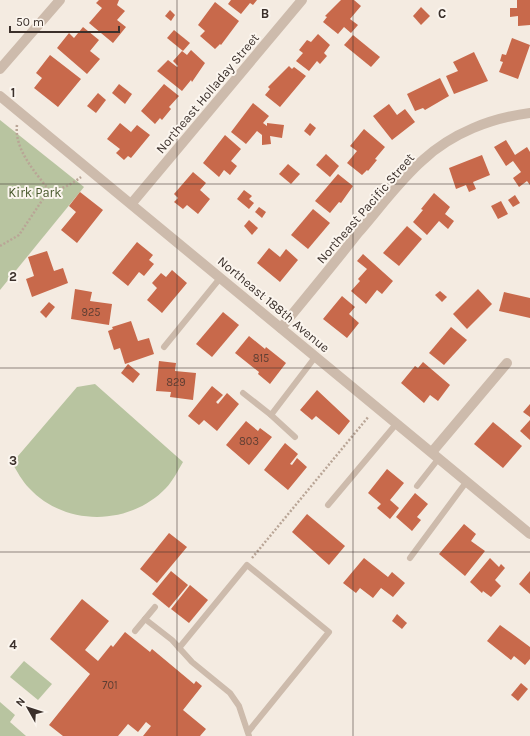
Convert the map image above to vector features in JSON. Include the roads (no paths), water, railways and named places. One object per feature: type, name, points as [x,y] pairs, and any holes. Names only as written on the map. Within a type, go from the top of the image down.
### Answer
[{"type":"street","points":[[0,69],[60,0]]},
{"type":"street","name":"Northeast Holladay Street","points":[[132,203],[302,0]]},
{"type":"street","name":"Northeast 188th Avenue","points":[[0,96],[91,169],[530,534]]},
{"type":"street","name":"Northeast Pacific Street","points":[[281,328],[383,203],[422,160],[442,145],[481,125],[510,115],[530,113]]},
{"type":"street","points":[[436,455],[507,363]]},
{"type":"lane","points":[[164,347],[221,277]]},
{"type":"lane","points":[[271,415],[316,356]]},
{"type":"lane","points":[[243,393],[271,415],[295,437]]},
{"type":"lane","points":[[328,505],[397,423]]},
{"type":"lane","points":[[417,486],[436,455]]},
{"type":"lane","points":[[410,558],[467,481]]},
{"type":"lane","points":[[179,648],[247,565],[329,632],[248,734]]},
{"type":"lane","points":[[135,631],[155,607]]},
{"type":"lane","points":[[145,619],[179,648],[192,662],[230,693],[239,706],[248,734]]},
{"type":"park label","name":"Kirk Park","points":[[35,192]]}]
